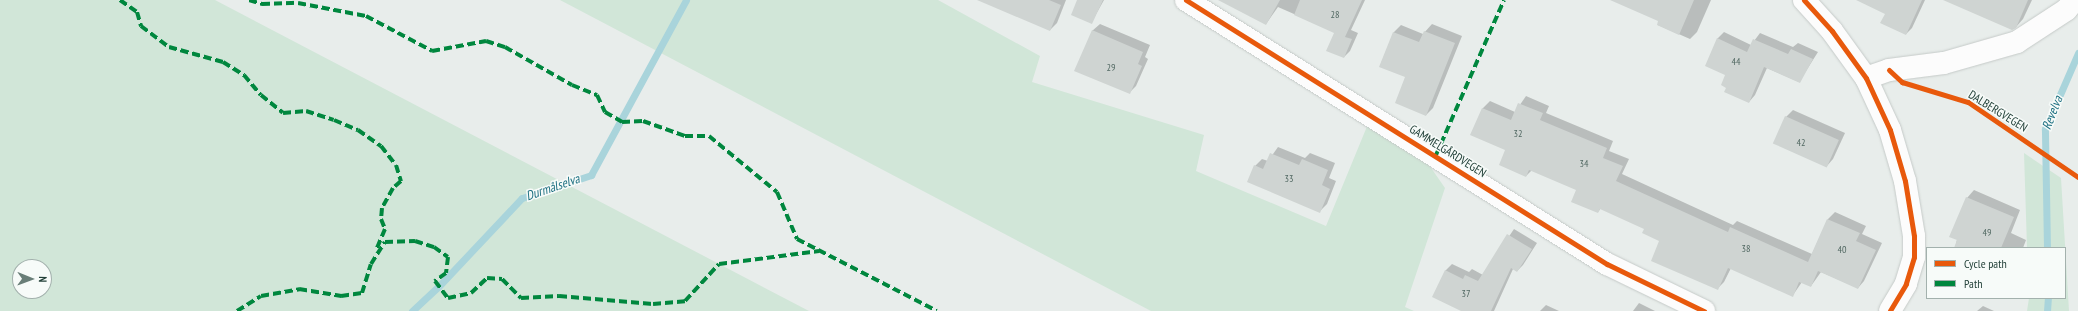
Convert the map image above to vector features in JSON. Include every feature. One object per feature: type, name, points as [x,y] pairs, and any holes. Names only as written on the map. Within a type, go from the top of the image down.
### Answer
[{"type":"street","name":"GAMMELGÅRDVEGEN","points":[[1186,0],[1607,264],[1704,311]]},
{"type":"street","points":[[1804,0],[1832,31],[1866,78],[1882,109],[1905,181],[1914,236],[1914,257],[1906,284],[1890,311]]},
{"type":"street","points":[[1866,78],[1890,70],[1944,63],[2017,42],[2066,10],[2075,0]]},
{"type":"green space","points":[[0,0],[215,0],[809,311],[0,311]]},
{"type":"green space","points":[[560,0],[938,0],[1040,56],[1032,82],[1204,135],[1196,171],[1326,226],[1368,124],[1427,162],[1445,188],[1405,307],[1414,311],[1151,311]]},
{"type":"green space","points":[[2024,153],[2061,178],[2065,247],[2027,247]]},
{"type":"green space","points":[[2066,261],[2069,311],[2027,311],[2029,299],[2066,299]]},
{"type":"building","points":[[977,0],[1049,0],[1061,5],[1050,31]]},
{"type":"building","points":[[1077,0],[1103,0],[1092,24],[1071,15]]},
{"type":"building","points":[[1218,0],[1280,0],[1266,25]]},
{"type":"building","points":[[1300,0],[1362,0],[1345,37],[1352,39],[1344,58],[1326,51],[1334,33],[1294,15]]},
{"type":"building","points":[[1610,0],[1694,0],[1679,35],[1657,25],[1658,21]]},
{"type":"building","points":[[1856,0],[1922,0],[1906,35],[1880,23],[1885,14]]},
{"type":"building","points":[[1943,0],[2028,0],[2016,28],[2012,30]]},
{"type":"building","points":[[1092,30],[1143,52],[1138,64],[1142,66],[1130,94],[1074,71]]},
{"type":"building","points":[[1424,31],[1455,43],[1426,116],[1395,103],[1405,77],[1379,67],[1393,32],[1419,42]]},
{"type":"building","points":[[1717,38],[1747,52],[1753,39],[1788,54],[1791,49],[1813,59],[1800,83],[1764,67],[1749,103],[1724,92],[1726,88],[1721,85],[1725,75],[1705,66]]},
{"type":"building","points":[[1518,103],[1543,113],[1540,120],[1607,148],[1603,158],[1623,166],[1616,181],[1728,232],[1730,227],[1808,262],[1827,219],[1860,233],[1856,241],[1876,250],[1858,289],[1818,271],[1811,287],[1799,282],[1793,297],[1728,268],[1718,290],[1651,261],[1659,241],[1642,233],[1644,229],[1600,209],[1598,213],[1571,202],[1576,190],[1529,170],[1526,177],[1499,165],[1505,150],[1470,135],[1482,108],[1511,120]]},
{"type":"building","points":[[1785,116],[1839,140],[1827,167],[1773,143]]},
{"type":"building","points":[[1270,153],[1299,165],[1302,159],[1328,170],[1322,185],[1330,189],[1320,213],[1247,182],[1254,165],[1263,169]]},
{"type":"building","points":[[1966,197],[2014,217],[2001,247],[1954,247],[1957,240],[1949,237]]},
{"type":"building","points":[[1507,234],[1532,249],[1517,272],[1511,268],[1491,311],[1461,311],[1432,297],[1445,270],[1463,279],[1465,275],[1478,281]]},
{"type":"waterway","name":"Durmålselva","points":[[412,311],[438,287],[522,198],[591,175],[686,0]]},
{"type":"waterway","name":"Revelva","points":[[2047,247],[2045,129],[2078,53]]},
{"type":"waterway","name":"Revelva","points":[[2047,311],[2048,299]]},
{"type":"marked path","points":[[120,0],[137,12],[141,26],[169,47],[223,62],[244,75],[261,95],[283,113],[306,111],[334,120],[358,130],[381,146],[396,165],[401,181],[393,188],[382,208],[381,219],[385,229],[376,250]]},
{"type":"marked path","points":[[249,0],[262,4],[298,3],[366,16],[432,51],[486,41],[505,47],[572,85],[597,95],[605,112],[622,122],[643,121],[685,136],[709,136],[777,192],[797,239],[937,311]]},
{"type":"marked path","points":[[1436,155],[1504,0]]},
{"type":"marked path","points":[[237,311],[261,296],[299,289],[341,296],[362,293],[371,264],[385,242],[415,241],[434,247],[448,257],[446,273],[435,281],[448,298],[471,293],[487,278],[502,279],[521,298],[559,296],[653,304],[685,301],[719,264],[819,251]]},
{"type":"cycle path","points":[[1186,0],[1607,264],[1704,311]]},
{"type":"cycle path","points":[[1804,0],[1832,31],[1866,78],[1890,130],[1905,181],[1914,236],[1914,257],[1906,284],[1890,311]]},
{"type":"cycle path","name":"DALBERGVEGEN","points":[[1889,70],[1902,82],[1968,102],[2078,177]]}]
